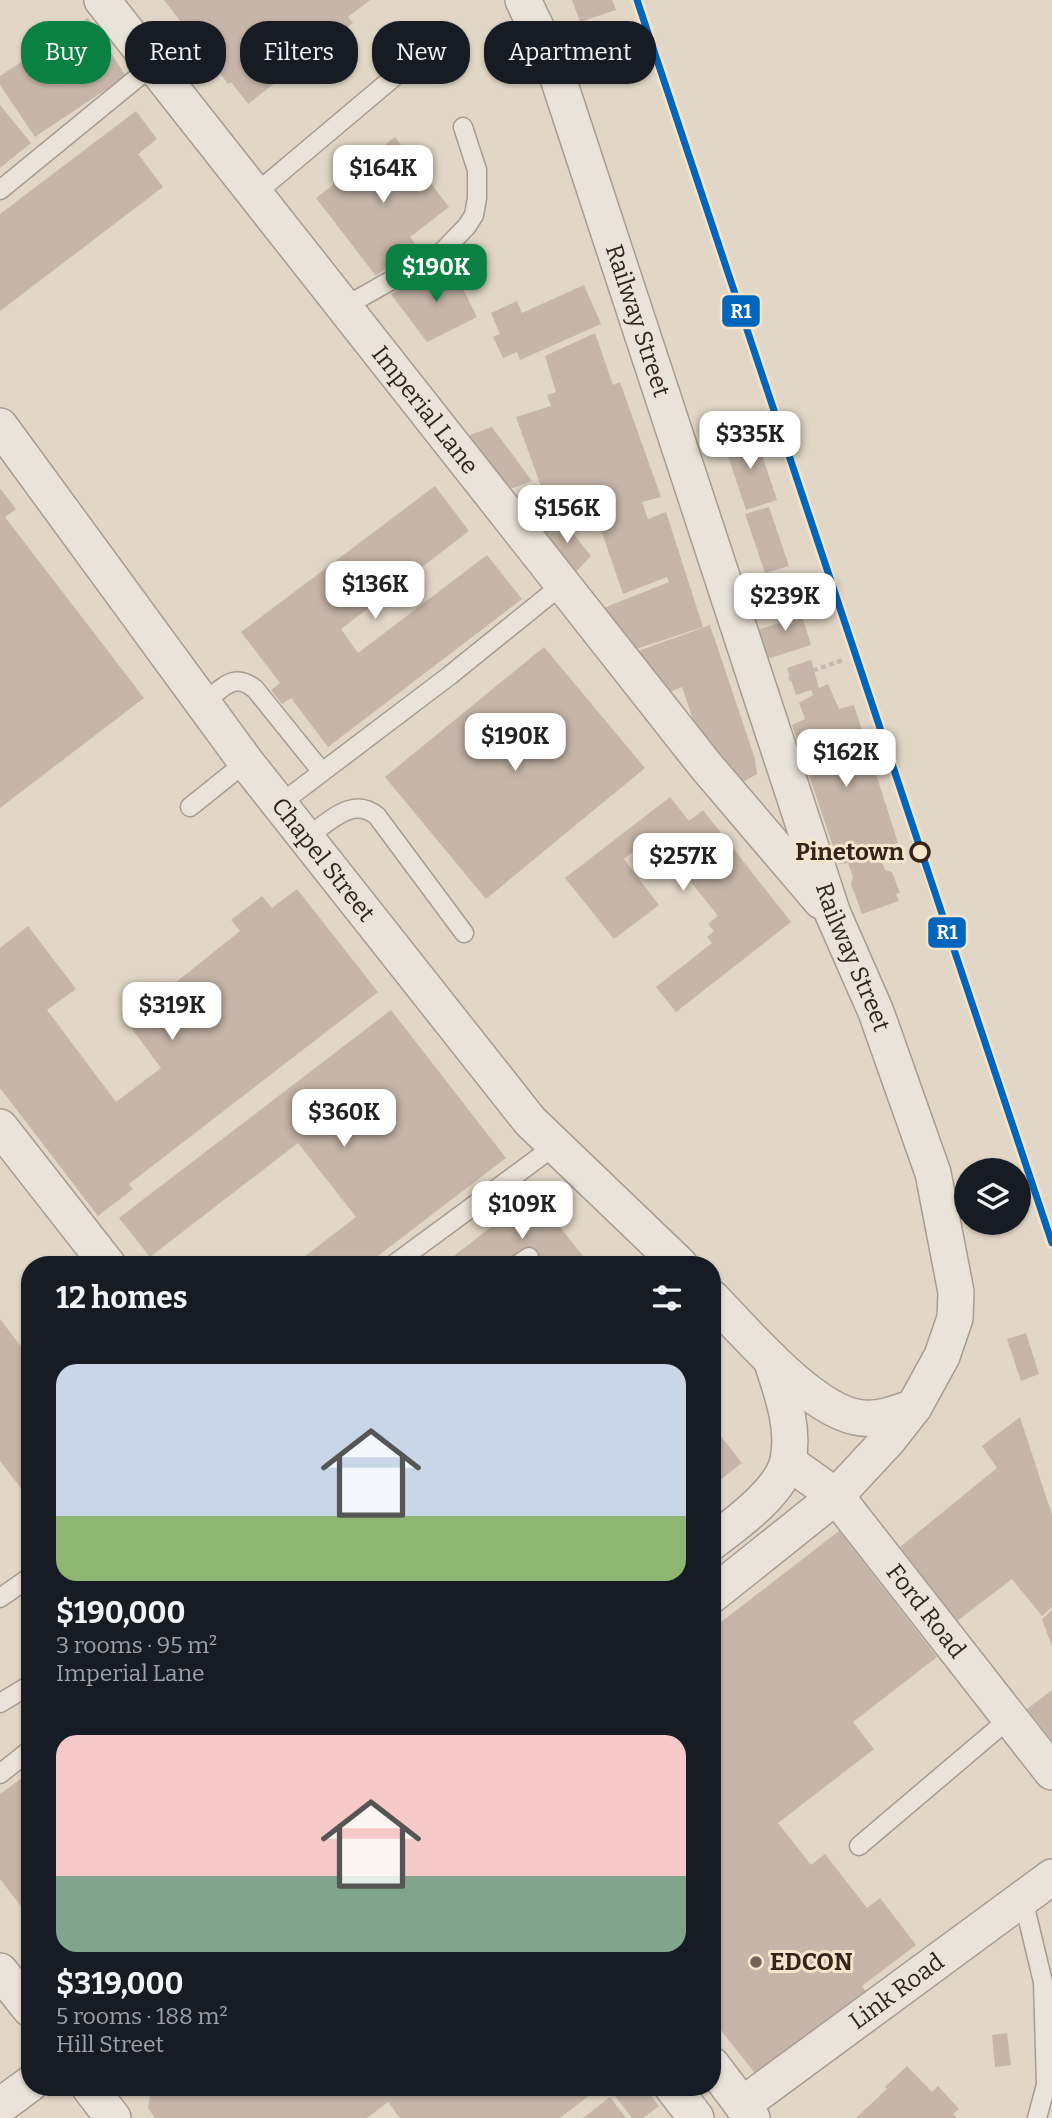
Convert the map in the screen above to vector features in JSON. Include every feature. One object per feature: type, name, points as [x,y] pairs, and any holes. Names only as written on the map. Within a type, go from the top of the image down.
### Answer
[{"type":"street","name":"Imperial Lane","points":[[102,0],[125,29]]},
{"type":"street","name":"Railway Street","points":[[523,0],[553,63],[833,914],[876,1012],[933,1173],[956,1292],[954,1318],[942,1356],[914,1407],[889,1440],[836,1496],[721,1588]]},
{"type":"street","name":"Imperial Lane","points":[[168,84],[706,766],[833,914]]},
{"type":"street","name":"Chapel Street","points":[[0,426],[246,762],[530,1121],[671,1256]]},
{"type":"street","points":[[0,1127],[101,1256]]},
{"type":"street","points":[[721,1307],[771,1359],[825,1405],[859,1418],[878,1418],[914,1407]]},
{"type":"street","points":[[721,1535],[759,1504],[788,1462],[790,1435],[786,1406],[771,1359]]},
{"type":"street","name":"Ford Road","points":[[788,1462],[836,1496],[1052,1772]]},
{"type":"street","name":"Link Road","points":[[747,2111],[1052,1877]]},
{"type":"street","points":[[0,1971],[21,1998]]},
{"type":"street","points":[[721,2077],[747,2111]]},
{"type":"street","points":[[0,2106],[21,2091]]},
{"type":"street","points":[[96,2096],[113,2118]]},
{"type":"street","points":[[679,2096],[696,2118]]},
{"type":"lane","points":[[0,190],[130,84]]},
{"type":"lane","points":[[254,194],[385,84]]},
{"type":"lane","points":[[344,307],[443,251],[467,226],[474,215],[477,170],[463,127]]},
{"type":"lane","points":[[280,804],[449,676],[563,584]]},
{"type":"lane","points":[[204,703],[233,681],[248,683],[322,772]]},
{"type":"lane","points":[[190,807],[246,762]]},
{"type":"lane","points":[[306,838],[350,808],[370,810],[464,933]]},
{"type":"lane","points":[[405,1256],[556,1145]]},
{"type":"lane","points":[[3,1589],[21,1581]]},
{"type":"lane","points":[[0,1703],[21,1690]]},
{"type":"lane","points":[[859,1846],[1010,1718]]},
{"type":"lane","points":[[0,1774],[21,1757]]},
{"type":"lane","points":[[1023,1899],[1043,1982],[1046,2084],[1037,2118]]},
{"type":"path","points":[[759,690],[843,660]]},
{"type":"building","points":[[164,0],[370,0],[348,17],[351,21],[240,21],[240,84],[274,84],[248,104],[231,82],[228,84],[226,81],[226,21],[180,21]]},
{"type":"building","points":[[572,0],[612,0],[616,10],[580,21]]},
{"type":"building","points":[[111,53],[125,74],[35,137],[0,85],[0,76],[21,62],[21,84],[111,84]]},
{"type":"building","points":[[0,105],[31,143],[0,168]]},
{"type":"building","points":[[136,111],[157,139],[138,154],[163,187],[0,311],[0,214]]},
{"type":"building","points":[[395,137],[449,207],[410,237],[416,245],[376,276],[316,198]]},
{"type":"building","points":[[451,265],[477,317],[427,342],[391,294]]},
{"type":"building","points":[[584,285],[601,324],[520,360],[517,352],[503,358],[493,337],[500,334],[491,313],[517,301],[522,313]]},
{"type":"building","points":[[595,333],[613,385],[620,382],[661,497],[642,502],[648,519],[666,512],[703,627],[633,650],[601,609],[669,582],[667,577],[623,594],[597,518],[583,523],[583,529],[578,532],[563,514],[556,516],[546,494],[544,495],[516,417],[551,406],[547,395],[556,392],[545,356]]},
{"type":"building","points":[[492,427],[532,481],[510,489],[467,436]]},
{"type":"building","points":[[754,431],[777,500],[746,510],[723,441]]},
{"type":"building","points":[[435,486],[469,531],[341,629],[358,653],[487,555],[522,599],[328,747],[291,698],[282,704],[271,690],[280,683],[241,632]]},
{"type":"building","points":[[0,488],[16,509],[5,517],[144,698],[0,808]]},
{"type":"building","points":[[769,507],[789,566],[765,573],[745,514]]},
{"type":"building","points":[[560,517],[591,556],[575,573],[543,532]]},
{"type":"building","points":[[798,603],[811,645],[767,659],[757,630],[779,623],[774,610]]},
{"type":"building","points":[[710,625],[755,759],[757,774],[736,786],[700,740],[682,687],[665,694],[656,672],[648,675],[633,653]]},
{"type":"building","points":[[544,647],[645,768],[486,899],[385,777]]},
{"type":"building","points":[[811,660],[819,688],[828,684],[839,709],[854,705],[898,843],[877,850],[885,870],[892,872],[900,893],[896,894],[899,901],[862,914],[851,884],[853,877],[848,863],[839,864],[792,725],[805,719],[799,703],[813,695],[811,690],[796,695],[787,668]]},
{"type":"building","points":[[670,797],[689,821],[703,810],[791,922],[676,1012],[656,987],[712,943],[707,937],[714,931],[708,924],[718,916],[672,858],[664,864],[654,851],[642,860],[634,851],[624,859],[659,905],[614,939],[565,878]]},
{"type":"building","points":[[297,889],[378,992],[129,1184],[133,1189],[98,1216],[0,1088],[0,948],[28,926],[76,989],[47,1010],[116,1102],[161,1068],[121,1014],[165,981],[170,987],[240,931],[231,920],[262,896],[272,908]]},
{"type":"building","points":[[391,1010],[506,1158],[378,1256],[305,1256],[356,1217],[298,1143],[151,1256],[119,1218]]},
{"type":"building","points":[[534,1194],[583,1256],[454,1256]]},
{"type":"building","points":[[0,1319],[21,1346],[21,1488],[0,1461]]},
{"type":"building","points":[[1026,1333],[1039,1374],[1021,1381],[1007,1339]]},
{"type":"building","points":[[1020,1417],[1052,1515],[1052,1607],[1042,1616],[1012,1579],[957,1621],[900,1547],[997,1468],[982,1446]]},
{"type":"building","points":[[721,1436],[742,1463],[721,1479]]},
{"type":"building","points":[[839,1531],[937,1657],[853,1722],[874,1749],[778,1823],[811,1865],[825,1854],[867,1908],[880,1898],[916,1945],[862,1986],[867,1993],[758,2077],[721,2030],[721,1622]]},
{"type":"building","points":[[1052,1610],[1052,1647],[1042,1619]]},
{"type":"building","points":[[1052,1690],[1052,1741],[1027,1709]]},
{"type":"building","points":[[21,1779],[21,1906],[0,1879],[0,1794]]},
{"type":"building","points":[[1007,2033],[1011,2065],[995,2067],[992,2035]]},
{"type":"building","points":[[907,2066],[932,2092],[938,2086],[959,2109],[953,2114],[957,2118],[856,2118],[887,2089],[885,2087]]},
{"type":"building","points":[[150,2096],[589,2096],[560,2118],[400,2118],[388,2102],[367,2118],[155,2118],[148,2108]]},
{"type":"building","points":[[615,2096],[651,2096],[659,2106],[643,2118],[632,2118]]},
{"type":"building","points":[[610,2097],[626,2118],[583,2118]]},
{"type":"railway","points":[[915,840],[1052,1243]]},
{"type":"transit line","name":"R1","points":[[637,0],[1052,1243]]},
{"type":"place","name":"Pinetown","points":[[920,852]]},
{"type":"place","name":"EDCON","points":[[756,1962]]}]
